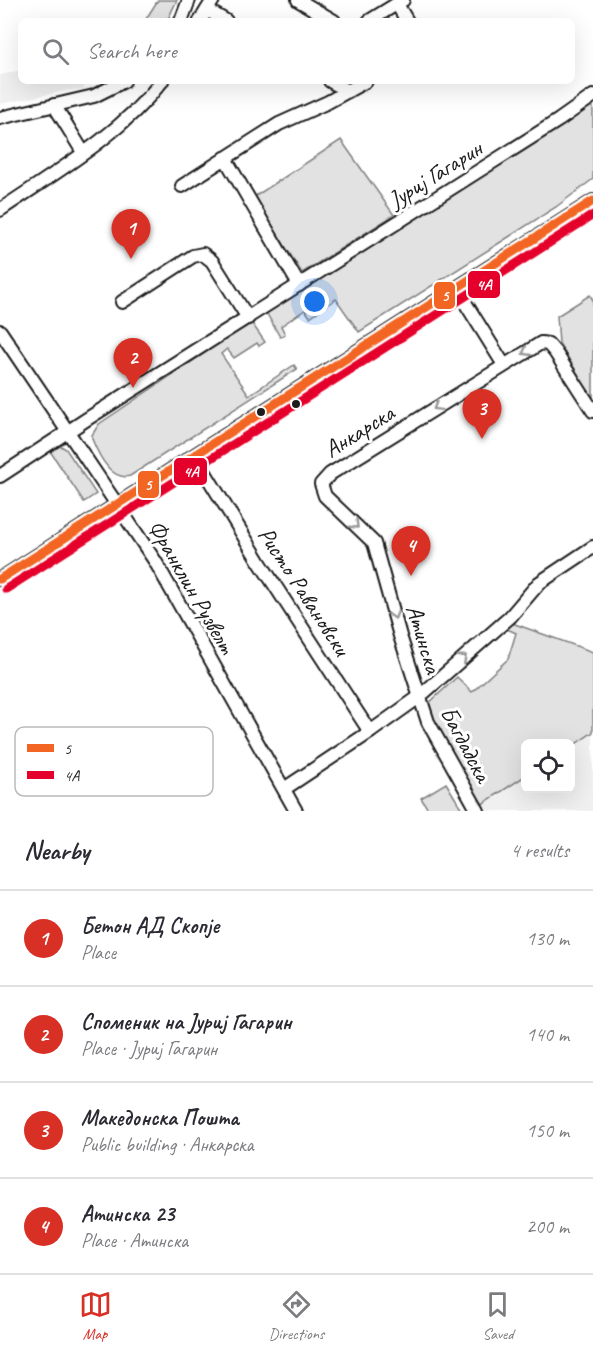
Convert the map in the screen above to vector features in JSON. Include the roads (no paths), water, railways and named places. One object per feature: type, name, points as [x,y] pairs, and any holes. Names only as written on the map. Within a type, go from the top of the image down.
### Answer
[{"type":"street","points":[[182,18],[189,0]]},
{"type":"street","points":[[298,0],[329,18]]},
{"type":"street","points":[[374,18],[400,2],[406,18]]},
{"type":"street","points":[[202,18],[210,5],[223,18]]},
{"type":"street","points":[[0,118],[94,96],[118,84]]},
{"type":"street","points":[[0,210],[132,115],[159,84]]},
{"type":"street","points":[[335,84],[348,91]]},
{"type":"street","points":[[182,186],[279,124],[361,84]]},
{"type":"street","name":"Јуриј Гагарин","points":[[0,476],[559,120],[593,96]]},
{"type":"street","points":[[54,105],[83,152]]},
{"type":"street","points":[[225,158],[299,285]]},
{"type":"street","points":[[0,579],[593,201]]},
{"type":"street","points":[[122,302],[193,256],[203,254],[212,261],[248,318]]},
{"type":"street","points":[[456,288],[504,366]]},
{"type":"street","name":"Франклин Рузвелт","points":[[0,331],[69,431],[159,569],[296,811]]},
{"type":"street","name":"Анкарска","points":[[379,559],[374,543],[323,494],[322,481],[330,474],[541,343],[548,344],[564,364],[593,411]]},
{"type":"street","name":"Ристо Равановски","points":[[204,471],[370,732]]},
{"type":"street","points":[[284,789],[419,697],[510,617],[539,583],[593,547]]},
{"type":"street","name":"Атинска","points":[[379,559],[419,697]]},
{"type":"street","name":"Багдадска","points":[[419,697],[428,722],[478,811]]},
{"type":"place","name":"Бетон АД Скопје","points":[[131,259]]},
{"type":"place","name":"Споменик на Јуриј Гагарин","points":[[133,388]]},
{"type":"place","name":"Македонска Пошта","points":[[482,439]]},
{"type":"place","name":"Атинска 23","points":[[411,576]]}]
